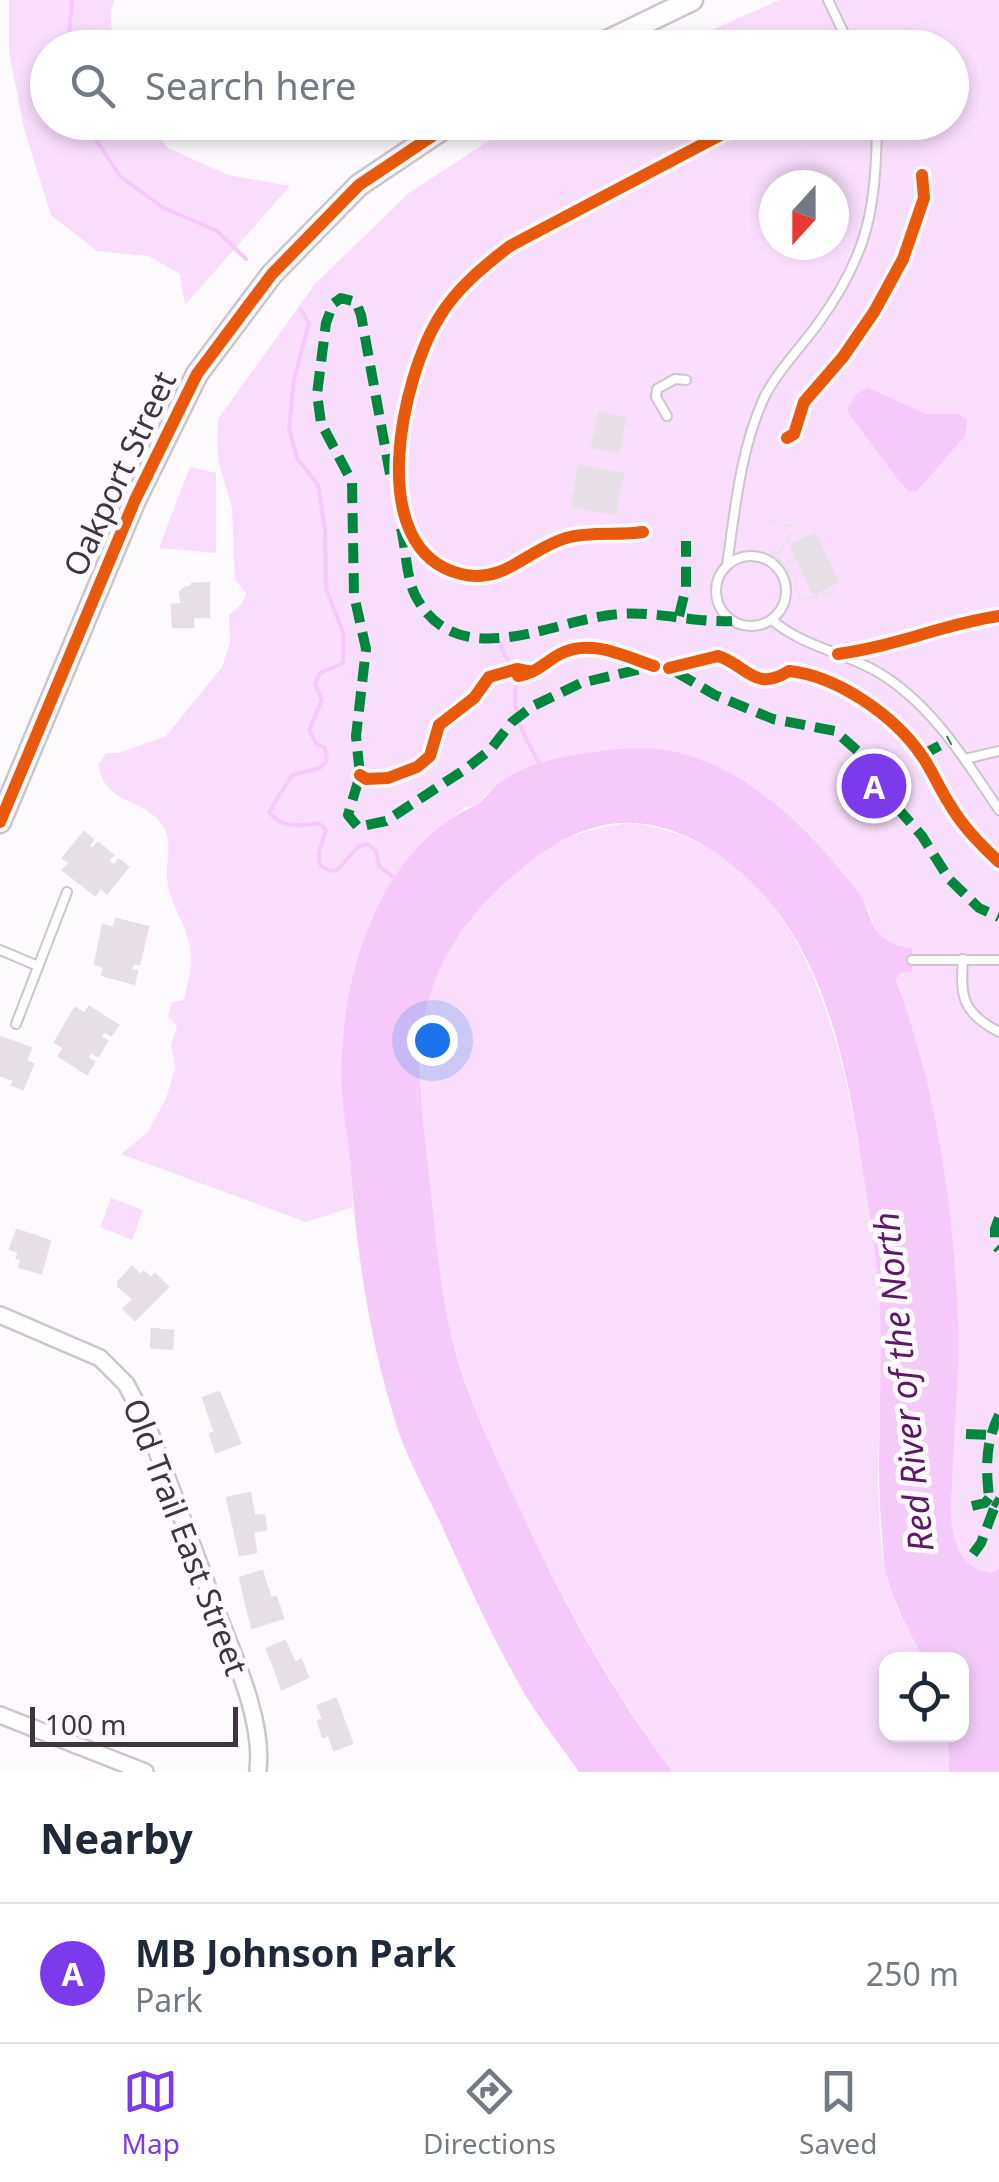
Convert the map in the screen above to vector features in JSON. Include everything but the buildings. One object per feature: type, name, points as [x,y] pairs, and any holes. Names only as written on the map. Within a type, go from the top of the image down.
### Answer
[{"type":"street","points":[[630,30],[692,0]]},
{"type":"street","name":"Oakport Street","points":[[0,822],[135,500],[198,374],[272,274],[359,185],[427,140]]},
{"type":"street","name":"Old Trail East Street","points":[[0,1316],[100,1358],[126,1384],[146,1422],[237,1666],[257,1735],[258,1771]]},
{"type":"street","points":[[0,1714],[145,1772]]},
{"type":"lane","points":[[828,0],[842,30]]},
{"type":"lane","points":[[876,140],[873,204],[860,256],[834,302],[764,398],[741,469],[727,566],[718,594],[724,614],[742,625],[772,620],[800,640],[856,662],[892,682],[926,712],[965,759],[999,810]]},
{"type":"lane","points":[[666,416],[656,397],[657,389],[675,379],[686,380]]},
{"type":"lane","points":[[727,566],[746,555],[774,560],[782,576],[785,598],[772,620]]},
{"type":"lane","points":[[965,759],[999,751]]},
{"type":"lane","points":[[16,1024],[67,892]]},
{"type":"lane","points":[[0,950],[38,966]]},
{"type":"lane","points":[[964,959],[964,1000],[981,1022],[999,1032]]},
{"type":"lane","points":[[912,960],[999,960]]},
{"type":"path","points":[[770,520],[792,526],[790,537],[774,560],[784,564],[796,579],[799,600],[833,592]]},
{"type":"path","points":[[790,537],[796,543]]},
{"type":"path","points":[[784,564],[795,558]]},
{"type":"shaded area","points":[[9,0],[114,0],[112,30],[30,30],[30,140],[162,140],[168,148],[228,175],[290,186],[185,305],[180,274],[148,256],[97,251],[51,215],[24,129],[9,52]]},
{"type":"shaded area","points":[[780,0],[999,0],[999,1568],[991,1573],[964,1561],[954,1539],[951,1519],[958,1369],[956,1276],[932,1104],[896,980],[899,973],[912,971],[912,948],[884,941],[876,933],[870,912],[799,825],[734,776],[499,782],[476,805],[464,808],[412,854],[354,982],[347,1006],[342,1092],[353,1207],[306,1222],[121,1154],[147,1133],[166,1099],[175,1067],[171,1045],[177,1026],[168,1016],[172,1002],[184,1000],[191,953],[168,886],[169,846],[163,826],[146,810],[109,788],[98,764],[106,753],[119,753],[166,736],[222,667],[230,643],[229,615],[242,604],[246,593],[235,580],[232,508],[218,460],[218,419],[315,284],[409,193],[490,140],[969,140],[969,30],[711,30]]},
{"type":"shaded area","points":[[190,467],[216,473],[216,553],[159,548]]},
{"type":"shaded area","points":[[630,823],[686,837],[732,864],[769,901],[798,945],[821,995],[850,1102],[875,1253],[881,1345],[879,1506],[885,1570],[896,1605],[920,1652],[879,1652],[879,1742],[948,1742],[949,1772],[673,1772],[628,1708],[570,1608],[517,1504],[466,1383],[444,1301],[426,1147],[421,1056],[429,996],[453,940],[498,887],[547,848],[606,827]]},
{"type":"shaded area","points":[[111,1198],[143,1210],[132,1240],[100,1227]]},
{"type":"water","points":[[868,388],[926,414],[957,414],[967,419],[965,436],[917,491],[909,491],[899,481],[849,414],[847,409],[856,394]]},
{"type":"water","name":"Red River of the North","points":[[656,749],[714,765],[742,780],[814,840],[862,898],[879,934],[912,948],[912,972],[900,973],[896,980],[932,1105],[947,1190],[956,1276],[958,1369],[951,1519],[957,1547],[966,1561],[991,1573],[999,1568],[999,1772],[949,1772],[948,1742],[969,1742],[969,1652],[920,1652],[902,1618],[886,1574],[879,1479],[881,1342],[877,1276],[851,1101],[829,1015],[807,959],[775,908],[731,863],[676,832],[647,824],[616,823],[586,830],[554,845],[508,880],[475,914],[449,951],[430,993],[420,1057],[423,1124],[441,1278],[452,1339],[465,1381],[499,1463],[569,1608],[607,1675],[673,1772],[579,1772],[527,1698],[503,1655],[399,1433],[366,1298],[343,1100],[342,1051],[355,968],[387,889],[410,856],[439,827],[478,804],[515,773],[587,753]]},
{"type":"waterway","points":[[70,30],[72,0]]},
{"type":"waterway","points":[[96,140],[120,176],[162,207],[217,231],[246,259]]},
{"type":"waterway","points":[[301,310],[309,323],[294,380],[289,428],[297,458],[318,485],[325,529],[326,589],[343,632],[343,663],[320,673],[315,684],[322,700],[309,730],[316,743],[325,748],[327,760],[320,768],[292,775],[269,812],[285,824],[319,823],[326,830],[319,862],[327,869],[336,871],[359,846],[368,844],[376,851],[379,866],[396,879]]},
{"type":"waterway","points":[[501,645],[516,676],[520,724],[540,764]]},
{"type":"marked path","points":[[390,474],[361,315],[356,302],[341,298],[333,304],[326,323],[317,394],[321,423],[352,482],[354,595],[366,649],[356,736],[360,775],[348,815],[358,827],[386,821],[467,768],[533,706],[581,683],[654,666],[669,668],[715,695],[773,719],[835,731],[860,753],[949,879],[979,908],[999,917]]},
{"type":"marked path","points":[[401,528],[415,595],[433,619],[454,633],[504,638],[625,614],[732,621]]},
{"type":"marked path","points":[[679,616],[686,587],[686,541]]},
{"type":"marked path","points":[[922,755],[950,740]]},
{"type":"marked path","points":[[999,1218],[995,1229],[995,1245],[999,1249]]},
{"type":"marked path","points":[[999,1415],[991,1435],[987,1465],[989,1498],[999,1504]]},
{"type":"marked path","points":[[966,1434],[989,1435]]},
{"type":"marked path","points":[[972,1506],[989,1498]]},
{"type":"marked path","points":[[973,1554],[996,1503]]},
{"type":"cycle path","points":[[0,822],[135,500],[197,374],[272,274],[359,185],[426,140]]},
{"type":"cycle path","points":[[643,532],[566,538],[490,575],[461,574],[430,558],[411,532],[401,498],[399,459],[404,418],[426,343],[454,296],[472,278],[510,246],[711,140]]},
{"type":"cycle path","points":[[787,438],[794,434],[804,402],[843,357],[903,259],[924,198],[922,175]]},
{"type":"cycle path","points":[[838,654],[999,616]]},
{"type":"cycle path","points":[[518,676],[536,670],[560,654],[583,648],[607,650],[654,666]]},
{"type":"cycle path","points":[[669,668],[718,656],[759,678],[777,677],[789,671],[845,689],[880,712],[910,741],[960,819],[999,862]]},
{"type":"cycle path","points":[[360,775],[366,779],[388,778],[417,767],[430,756],[439,725],[474,698],[489,677],[517,669],[532,672]]},
{"type":"place","name":"MB Johnson Park","points":[[874,786]]}]
